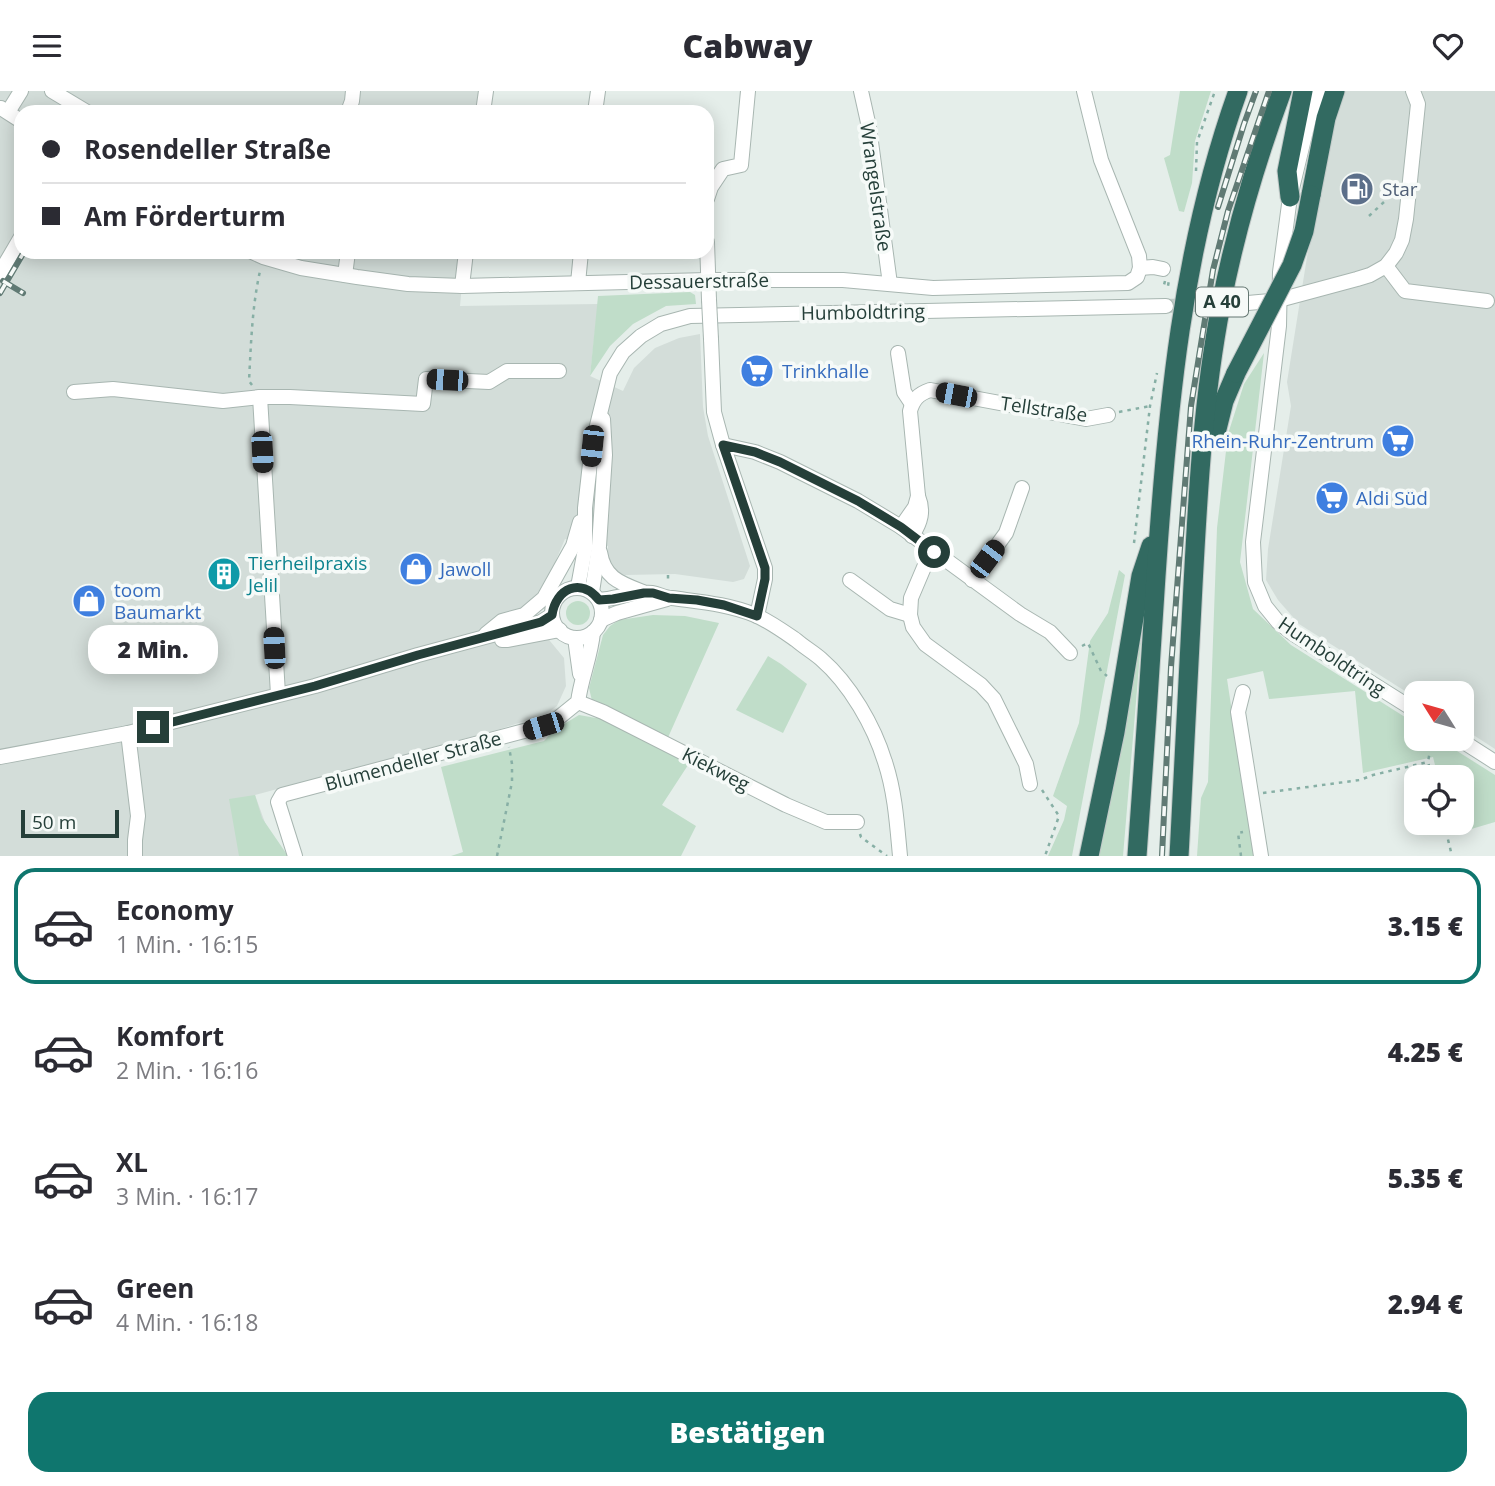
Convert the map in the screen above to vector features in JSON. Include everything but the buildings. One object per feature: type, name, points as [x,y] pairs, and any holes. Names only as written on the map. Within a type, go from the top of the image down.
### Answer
[{"type":"highway","name":"A 40","points":[[1137,856],[1166,439],[1175,360],[1204,204],[1238,91]]},
{"type":"highway","name":"A 40","points":[[1179,856],[1199,473],[1212,359],[1242,215],[1282,91]]},
{"type":"highway","points":[[1290,197],[1287,171],[1303,91]]},
{"type":"highway","points":[[1197,520],[1219,416],[1236,373],[1292,265],[1304,231],[1326,118],[1335,91]]},
{"type":"highway","points":[[1326,118],[1347,91]]},
{"type":"highway","points":[[1089,856],[1115,732],[1141,576],[1160,518]]},
{"type":"street","points":[[4,110],[21,91]]},
{"type":"street","points":[[52,91],[75,105]]},
{"type":"street","points":[[714,181],[723,169],[741,165],[748,91]]},
{"type":"street","name":"Wrangelstraße","points":[[861,91],[869,127],[890,283]]},
{"type":"street","points":[[1084,91],[1101,160],[1139,256],[1140,268],[1153,267],[1165,279]]},
{"type":"street","name":"Humboldtring","points":[[1320,91],[1310,118],[1290,197],[1279,272],[1279,326],[1253,542],[1255,582],[1265,606],[1278,622],[1404,703]]},
{"type":"street","points":[[1248,303],[1279,300],[1370,275],[1386,266],[1402,240],[1406,219],[1418,104],[1413,91]]},
{"type":"street","points":[[0,273],[14,249]]},
{"type":"street","name":"Dessauerstraße","points":[[271,259],[301,268],[408,284],[462,286],[843,279],[933,288],[1128,283],[1137,277],[1140,268]]},
{"type":"street","points":[[345,275],[347,259]]},
{"type":"street","points":[[462,286],[465,259]]},
{"type":"street","points":[[578,283],[580,259]]},
{"type":"street","points":[[707,259],[714,412],[765,568],[757,616]]},
{"type":"street","points":[[1386,266],[1405,291],[1487,301]]},
{"type":"street","name":"Humboldtring","points":[[590,593],[585,549],[585,508],[592,446],[602,401],[610,373],[623,352],[641,335],[661,324],[690,316],[1162,306]]},
{"type":"street","points":[[898,353],[904,392],[912,404],[910,411],[918,496],[906,531]]},
{"type":"street","points":[[74,393],[113,389],[223,401],[260,397],[423,404],[426,379],[489,382],[507,372],[559,371]]},
{"type":"street","name":"Tellstraße","points":[[912,404],[918,395],[930,390],[1086,419],[1108,415]]},
{"type":"street","points":[[260,397],[278,694]]},
{"type":"street","name":"Humboldtring","points":[[590,593],[599,546],[605,455],[602,401]]},
{"type":"street","points":[[723,445],[755,452],[780,462],[858,501],[906,531],[1020,614],[1050,632],[1070,653]]},
{"type":"street","points":[[972,580],[1006,533],[1022,488]]},
{"type":"street","points":[[479,639],[502,621],[524,615],[544,598],[573,546],[585,508]]},
{"type":"street","points":[[599,546],[605,570],[624,585],[644,593]]},
{"type":"street","points":[[934,552],[925,565],[911,598],[910,615],[913,627],[925,644],[981,685],[994,699],[1026,764],[1030,784]]},
{"type":"street","points":[[850,580],[890,609],[910,615]]},
{"type":"street","points":[[669,598],[617,613],[585,637],[567,635],[560,630],[552,615],[554,604],[568,589],[613,599],[653,593],[669,598],[724,605],[757,616],[788,635],[822,660],[852,694],[873,729],[886,763],[894,802],[900,856]]},
{"type":"street","points":[[578,702],[581,681],[602,608],[590,593]]},
{"type":"street","points":[[0,757],[128,733],[315,686],[541,622],[552,615]]},
{"type":"street","points":[[479,639],[508,640],[560,630]]},
{"type":"street","points":[[575,638],[581,681]]},
{"type":"street","points":[[1244,692],[1238,712],[1261,856]]},
{"type":"street","name":"Blumendeller Straße","points":[[295,856],[278,802],[282,795],[508,737],[557,719],[578,702]]},
{"type":"street","name":"Kiekweg","points":[[578,702],[816,818],[826,822],[857,822]]},
{"type":"street","points":[[128,733],[138,816],[135,856]]},
{"type":"street","points":[[1474,749],[1495,762]]},
{"type":"path","points":[[1369,216],[1385,201]]},
{"type":"path","points":[[258,259],[249,381],[260,397]]},
{"type":"path","points":[[1162,306],[1165,279]]},
{"type":"path","points":[[1108,415],[1150,406]]},
{"type":"path","points":[[668,575],[668,582]]},
{"type":"path","points":[[1070,653],[1088,643],[1101,671],[1111,681]]},
{"type":"path","points":[[497,856],[512,782],[508,737]]},
{"type":"path","points":[[1429,765],[1430,751]]},
{"type":"path","points":[[1251,794],[1351,782],[1428,762]]},
{"type":"path","points":[[1030,784],[1042,790],[1059,816],[1045,856]]},
{"type":"path","points":[[857,822],[861,837],[887,856]]},
{"type":"path","points":[[1241,856],[1238,833],[1257,829]]},
{"type":"path","points":[[1447,835],[1452,856]]},
{"type":"shaded area","points":[[0,91],[479,91],[478,105],[14,105],[14,259],[464,259],[460,306],[598,304],[590,376],[623,391],[634,368],[655,348],[679,338],[700,334],[703,407],[708,436],[750,566],[744,579],[733,582],[675,574],[625,575],[612,567],[608,560],[608,546],[565,539],[537,594],[522,607],[564,658],[566,686],[557,706],[546,714],[497,730],[255,795],[277,856],[0,856]]},
{"type":"shaded area","name":"Rhein-Ruhr-Zentrum","points":[[1342,91],[1495,91],[1495,749],[1474,735],[1474,681],[1404,681],[1404,690],[1299,624],[1278,600],[1266,580],[1268,549],[1291,406],[1287,382],[1307,257]]},
{"type":"green space","points":[[1180,91],[1211,91],[1195,141],[1192,183],[1184,212],[1179,211],[1164,158],[1170,155]]},
{"type":"green space","points":[[690,292],[695,295],[696,304],[666,306],[633,324],[610,346],[590,376],[598,296]]},
{"type":"green space","points":[[1264,353],[1240,562],[1253,609],[1291,645],[1404,716],[1404,751],[1457,751],[1495,775],[1495,822],[1474,828],[1474,765],[1435,765],[1433,757],[1363,773],[1355,691],[1269,699],[1263,671],[1227,679],[1254,856],[1197,856],[1201,798],[1208,782],[1217,528],[1228,434],[1244,384]]},
{"type":"green space","points":[[1119,570],[1125,575],[1072,856],[1048,856],[1064,820],[1067,806],[1053,796],[1079,723],[1090,641],[1108,613]]},
{"type":"green space","points":[[578,601],[586,605],[590,613],[586,621],[578,625],[570,621],[566,613],[570,605]]},
{"type":"green space","points":[[653,615],[685,616],[719,623],[666,742],[690,762],[662,805],[696,826],[681,856],[451,856],[463,852],[441,767],[544,741],[554,730],[579,715],[596,718],[589,688],[603,635],[619,620]]},
{"type":"green space","points":[[1141,642],[1123,856],[1098,856],[1139,645]]},
{"type":"green space","points":[[768,656],[807,684],[783,733],[736,710]]},
{"type":"green space","points":[[255,795],[262,818],[288,856],[239,856],[229,799]]},
{"type":"tunnel","points":[[1166,306],[1248,303]]},
{"type":"railway","points":[[1218,207],[1256,91]]},
{"type":"railway","points":[[1162,856],[1171,667],[1191,406],[1213,270],[1228,211],[1269,91]]},
{"type":"railway","points":[[0,293],[20,259]]},
{"type":"railway","points":[[3,281],[23,293]]},
{"type":"place","name":"Star","points":[[1357,189]]},
{"type":"place","name":"Trinkhalle","points":[[757,371]]},
{"type":"place","name":"Rhein-Ruhr-Zentrum","points":[[1398,441]]},
{"type":"place","name":"Aldi Süd","points":[[1332,498]]},
{"type":"place","name":"Jawoll","points":[[416,569]]},
{"type":"place","name":"Tierheilpraxis Jelil","points":[[224,574]]},
{"type":"place","name":"toom Baumarkt","points":[[89,601]]},
{"type":"route","points":[[153,727],[315,686],[541,622],[552,615],[559,596],[568,589],[578,587],[592,592],[599,600],[653,593],[669,598],[724,605],[757,616],[765,568],[723,445],[755,452],[780,462],[858,501],[901,527],[934,552]]}]
